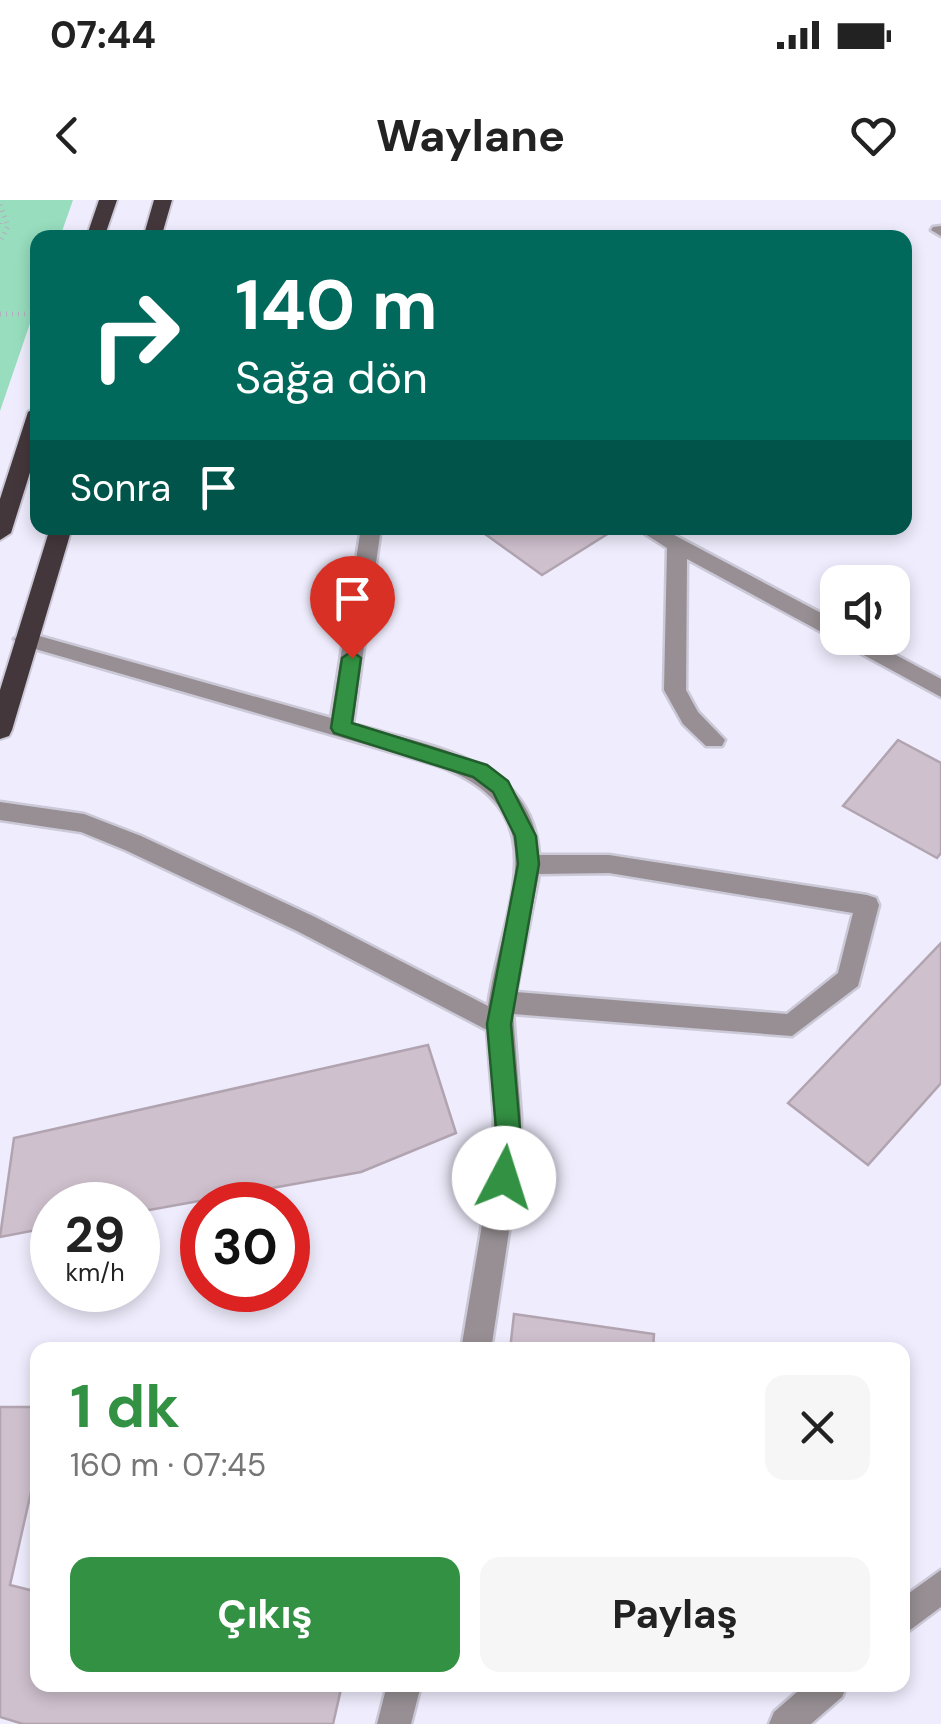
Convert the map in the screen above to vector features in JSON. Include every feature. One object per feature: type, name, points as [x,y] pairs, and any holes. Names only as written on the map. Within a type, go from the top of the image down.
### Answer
[{"type":"highway","points":[[98,230],[108,200]]},
{"type":"highway","points":[[155,230],[164,200]]},
{"type":"highway","points":[[0,533],[30,437]]},
{"type":"highway","points":[[0,730],[59,535]]},
{"type":"street","points":[[341,728],[370,535]]},
{"type":"street","points":[[659,535],[820,622]]},
{"type":"street","points":[[677,545],[675,690],[680,705],[700,731],[714,740]]},
{"type":"street","points":[[26,639],[480,771],[500,787],[525,836],[528,864],[500,1013],[508,1129],[477,1342]]},
{"type":"street","points":[[879,655],[941,689]]},
{"type":"street","points":[[0,811],[84,824],[133,842],[500,1013],[792,1025],[849,979],[867,904],[610,864],[528,864]]},
{"type":"street","points":[[910,1613],[941,1586]]},
{"type":"street","points":[[394,1724],[402,1692]]},
{"type":"street","points":[[786,1724],[822,1692]]},
{"type":"path","points":[[0,206],[8,226],[0,242]]},
{"type":"path","points":[[0,314],[30,314]]},
{"type":"green space","points":[[0,200],[73,200],[62,230],[30,230],[30,323],[0,411]]},
{"type":"building","points":[[486,535],[606,535],[542,575]]},
{"type":"building","points":[[898,740],[941,763],[941,853],[937,858],[843,806]]},
{"type":"building","points":[[941,943],[941,1083],[868,1165],[788,1103]]},
{"type":"building","points":[[428,1045],[456,1133],[361,1172],[305,1182],[180,1182],[180,1204],[160,1208],[160,1182],[30,1182],[30,1231],[0,1237],[14,1138]]},
{"type":"building","points":[[514,1314],[654,1334],[654,1342],[511,1342]]},
{"type":"building","points":[[0,1407],[30,1407],[30,1496],[10,1585],[30,1590],[30,1692],[340,1692],[333,1724],[23,1724],[0,1717]]},
{"type":"route","points":[[352,658],[341,728],[480,771],[500,787],[525,836],[528,864],[524,894],[513,934],[499,1024],[508,1129],[504,1178]]}]
